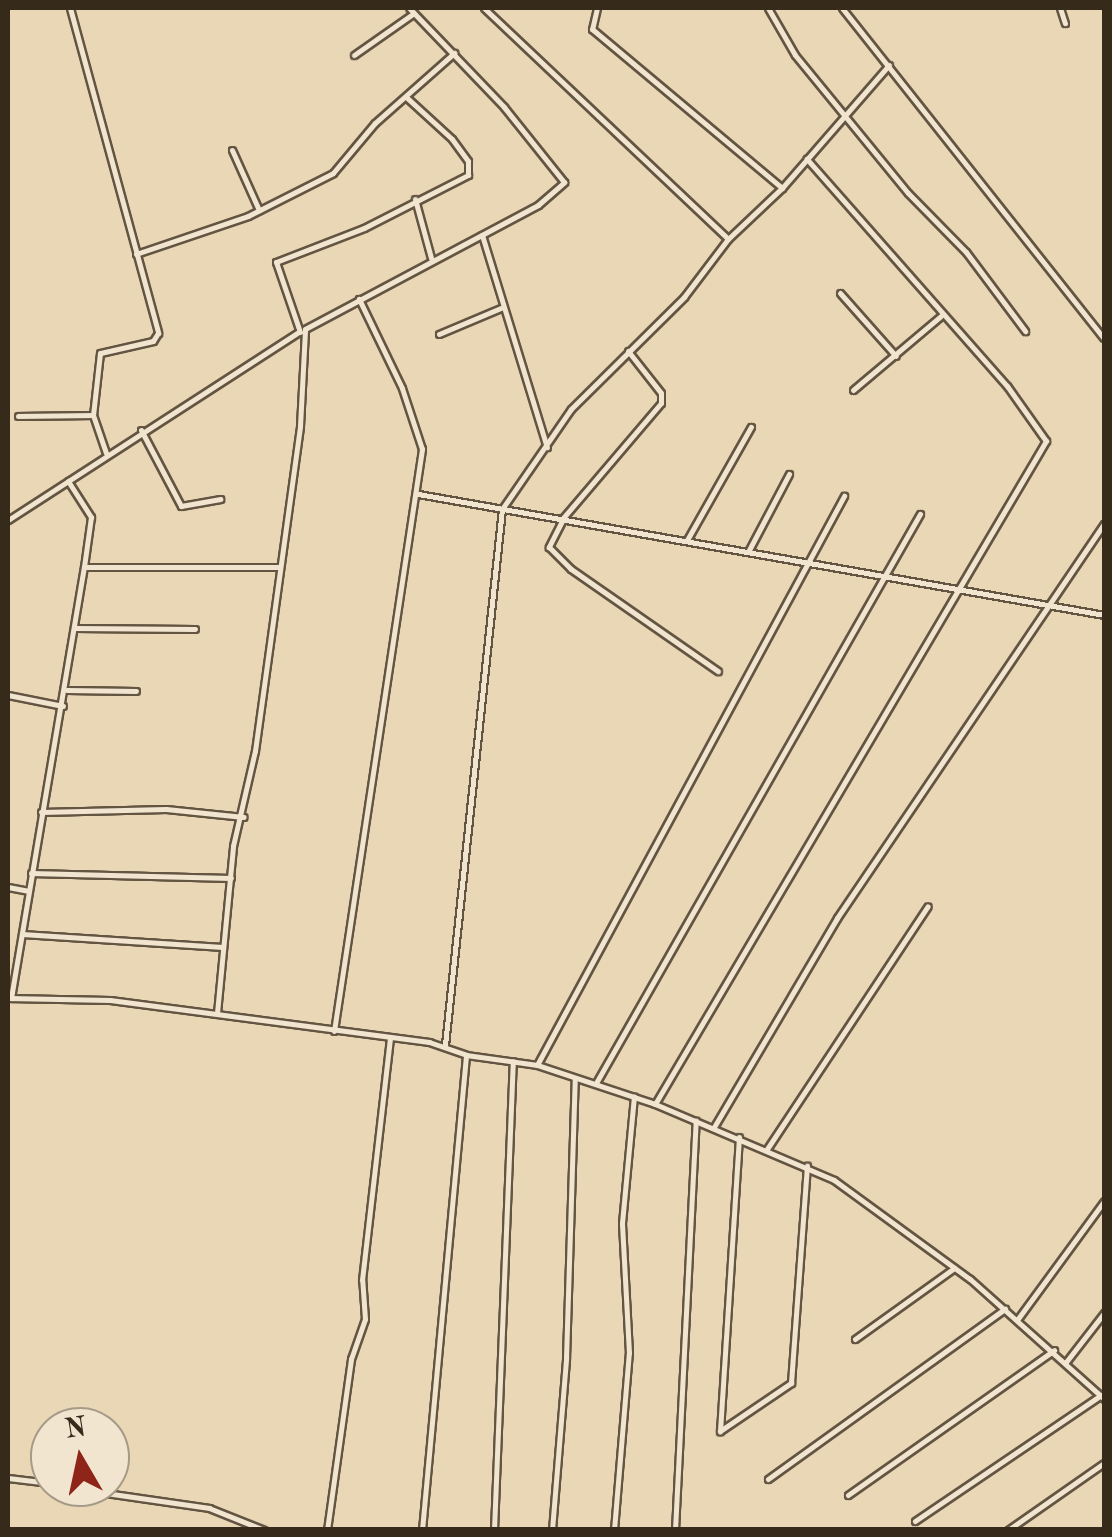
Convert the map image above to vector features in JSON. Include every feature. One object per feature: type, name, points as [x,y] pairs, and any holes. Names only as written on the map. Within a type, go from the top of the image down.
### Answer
[{"type":"street","points":[[70,8],[158,336],[100,353],[92,415],[106,453]]},
{"type":"street","points":[[484,8],[728,239]]},
{"type":"street","points":[[597,8],[592,29],[782,188]]},
{"type":"street","points":[[768,8],[783,40],[847,112],[1024,331]]},
{"type":"street","points":[[842,8],[1104,338]]},
{"type":"street","points":[[1060,8],[1065,23]]},
{"type":"street","points":[[8,520],[141,430],[303,331],[431,258],[538,205],[564,182],[454,53],[411,10],[354,55]]},
{"type":"street","points":[[136,254],[259,210],[333,173],[454,53]]},
{"type":"street","points":[[445,1046],[502,509],[571,409],[684,297],[728,239],[782,188],[889,65]]},
{"type":"street","points":[[217,1013],[230,878],[244,817],[280,567],[303,331],[276,262],[462,181],[470,168],[447,132],[406,98]]},
{"type":"street","points":[[232,150],[259,210]]},
{"type":"street","points":[[654,1104],[1046,435],[807,159]]},
{"type":"street","points":[[416,200],[431,258]]},
{"type":"street","points":[[482,236],[501,308],[548,447]]},
{"type":"street","points":[[840,292],[896,356]]},
{"type":"street","points":[[334,1031],[418,494],[420,432],[359,298]]},
{"type":"street","points":[[439,334],[501,308]]},
{"type":"street","points":[[853,390],[940,316]]},
{"type":"street","points":[[628,352],[661,404],[564,517],[549,542],[553,554],[718,671]]},
{"type":"street","points":[[18,416],[92,415]]},
{"type":"street","points":[[687,540],[751,427]]},
{"type":"street","points":[[141,430],[181,506],[220,499]]},
{"type":"street","points":[[748,550],[789,474]]},
{"type":"street","points":[[68,481],[91,517],[66,690],[9,998],[217,1013],[445,1046],[466,1055],[513,1061],[596,1082],[807,1166],[954,1268],[1054,1350],[1103,1397],[915,1521]]},
{"type":"street","points":[[418,494],[748,550],[809,565],[960,586],[1104,615]]},
{"type":"street","points":[[537,1066],[844,496]]},
{"type":"street","points":[[596,1082],[920,514]]},
{"type":"street","points":[[714,1127],[836,918],[920,804],[1048,602],[1104,524]]},
{"type":"street","points":[[84,568],[280,567]]},
{"type":"street","points":[[74,628],[195,629]]},
{"type":"street","points":[[66,690],[136,691]]},
{"type":"street","points":[[8,695],[63,706]]},
{"type":"street","points":[[41,812],[166,809],[244,817]]},
{"type":"street","points":[[31,872],[230,878]]},
{"type":"street","points":[[8,887],[28,891]]},
{"type":"street","points":[[767,1149],[928,906]]},
{"type":"street","points":[[22,934],[224,947]]},
{"type":"street","points":[[327,1530],[351,1359],[365,1319],[362,1280],[390,1038]]},
{"type":"street","points":[[422,1530],[466,1055]]},
{"type":"street","points":[[494,1530],[513,1061]]},
{"type":"street","points":[[552,1530],[566,1358],[575,1077]]},
{"type":"street","points":[[614,1530],[629,1354],[622,1224],[634,1097]]},
{"type":"street","points":[[676,1530],[696,1120]]},
{"type":"street","points":[[739,1136],[720,1431],[790,1382],[807,1166]]},
{"type":"street","points":[[1018,1320],[1104,1201]]},
{"type":"street","points":[[854,1340],[954,1268]]},
{"type":"street","points":[[768,1479],[1006,1309]]},
{"type":"street","points":[[1066,1362],[1104,1314]]},
{"type":"street","points":[[848,1495],[1054,1350]]},
{"type":"street","points":[[1008,1530],[1104,1463]]},
{"type":"street","points":[[130,1497],[208,1508],[264,1530]]}]
